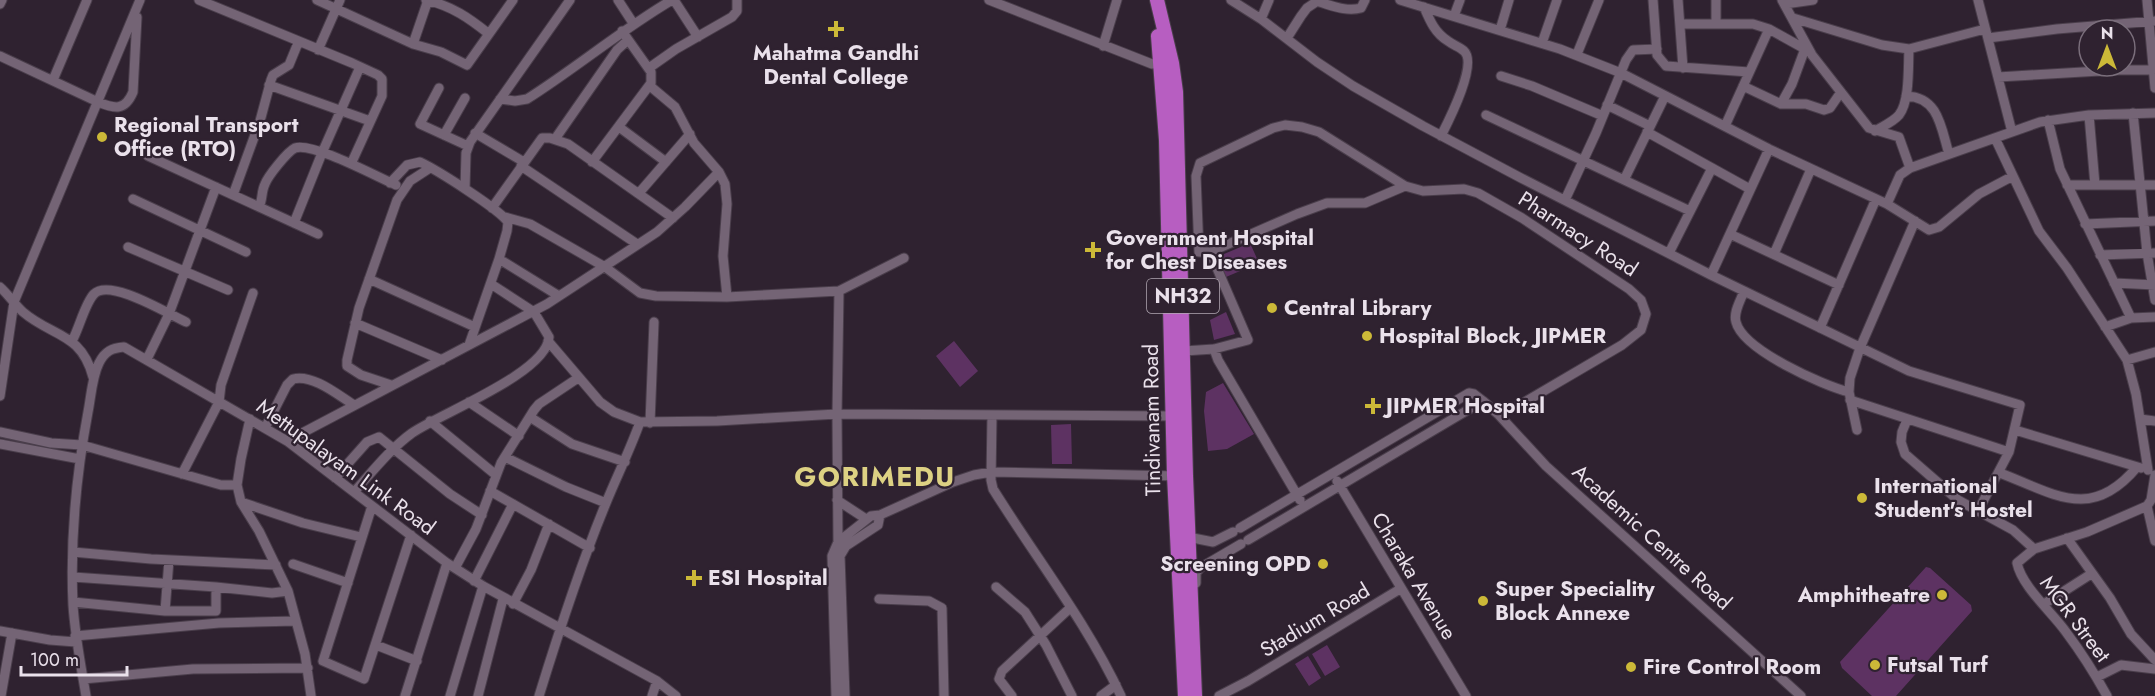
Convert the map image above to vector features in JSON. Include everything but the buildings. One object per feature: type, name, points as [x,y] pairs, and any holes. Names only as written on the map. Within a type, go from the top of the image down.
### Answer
[{"type":"highway","name":"Tindivanam Road","points":[[1148,0],[1176,92],[1182,251],[1176,280],[1173,416],[1188,537],[1195,696]]},
{"type":"highway","name":"Tindivanam Road","points":[[1157,0],[1167,63],[1166,140],[1176,280],[1184,351],[1180,476],[1185,696]]},
{"type":"street","points":[[53,80],[87,0]]},
{"type":"street","points":[[199,0],[378,75],[384,85],[382,96],[351,164]]},
{"type":"street","points":[[317,0],[413,44],[441,52],[467,65],[513,0]]},
{"type":"street","points":[[318,50],[340,0]]},
{"type":"street","points":[[413,44],[427,0],[455,4],[489,34]]},
{"type":"street","points":[[465,189],[468,146],[475,133],[570,0]]},
{"type":"street","points":[[500,99],[515,101],[527,99],[633,23],[673,0],[698,37]]},
{"type":"street","points":[[649,68],[735,15],[737,0]]},
{"type":"street","points":[[989,0],[1152,64],[1167,63]]},
{"type":"street","points":[[1103,46],[1117,0]]},
{"type":"street","points":[[1231,0],[1353,86],[1440,135],[1711,275],[1909,371],[2020,405],[2009,452],[2000,473],[1978,511]]},
{"type":"street","points":[[1261,19],[1269,0]]},
{"type":"street","points":[[1287,38],[1300,16],[1307,8],[1319,1],[1346,10],[1354,10],[1361,8],[1365,0]]},
{"type":"street","points":[[1400,0],[1414,2],[1577,54],[1621,73],[1769,149],[1887,204],[1924,229],[1934,230],[1979,194],[2013,176]]},
{"type":"street","points":[[1454,16],[1460,0]]},
{"type":"street","points":[[1500,30],[1509,0]]},
{"type":"street","points":[[1542,43],[1557,0]]},
{"type":"street","points":[[1577,54],[1599,0]]},
{"type":"street","points":[[1653,0],[1658,58],[1666,66],[1749,72]]},
{"type":"street","points":[[1678,0],[1683,68]]},
{"type":"street","points":[[1716,0],[1716,23]]},
{"type":"street","points":[[1813,0],[1784,2],[1806,47],[1869,128],[1899,137],[1910,168]]},
{"type":"street","points":[[1978,0],[2012,132]]},
{"type":"street","points":[[2147,0],[2152,21],[2152,70],[2155,84]]},
{"type":"street","points":[[622,1],[633,23]]},
{"type":"street","points":[[0,56],[112,108],[121,107],[129,101],[133,92],[139,4]]},
{"type":"street","points":[[0,396],[2,368],[14,302],[139,4]]},
{"type":"street","points":[[1424,7],[1436,30],[1444,39],[1465,52],[1468,59],[1458,98],[1440,135]]},
{"type":"street","points":[[1793,18],[1882,45],[1909,49],[1987,34],[2152,21]]},
{"type":"street","points":[[1680,24],[1753,24],[1806,47]]},
{"type":"street","points":[[1725,126],[1769,29]]},
{"type":"street","points":[[592,162],[650,86],[652,78],[649,68],[622,31]]},
{"type":"street","points":[[555,139],[611,58],[628,40]]},
{"type":"street","points":[[233,195],[260,121],[273,75],[289,65],[298,43]]},
{"type":"street","points":[[1781,104],[1792,84],[1806,47]]},
{"type":"street","points":[[1565,200],[1626,60],[1633,50],[1657,49]]},
{"type":"street","points":[[1875,131],[1898,117],[1906,96],[1909,49]]},
{"type":"street","points":[[294,223],[360,67]]},
{"type":"street","points":[[1998,77],[2152,70]]},
{"type":"street","points":[[1501,76],[1532,86],[1603,116]]},
{"type":"street","points":[[269,85],[370,121]]},
{"type":"street","points":[[650,86],[675,107],[699,148],[725,183],[723,256],[727,297]]},
{"type":"street","points":[[1743,86],[1781,104],[1810,105],[1824,110],[1830,108],[1841,92]]},
{"type":"street","points":[[439,88],[420,124],[468,146]]},
{"type":"street","points":[[1624,180],[1665,96]]},
{"type":"street","points":[[1906,96],[1921,98],[1928,102],[1935,112],[1949,154]]},
{"type":"street","points":[[444,135],[465,98]]},
{"type":"street","points":[[1607,105],[1750,189]]},
{"type":"street","points":[[2133,113],[2155,300]]},
{"type":"street","points":[[1887,204],[1900,175],[1910,168],[2012,132],[2048,120],[2089,114],[2155,113]]},
{"type":"street","points":[[2089,114],[2095,185]]},
{"type":"street","points":[[1486,115],[1690,211]]},
{"type":"street","points":[[2048,120],[2060,169],[2131,318]]},
{"type":"street","points":[[1199,252],[1196,176],[1200,163],[1273,128],[1285,125],[1319,132],[1406,186]]},
{"type":"street","points":[[619,127],[666,162]]},
{"type":"street","points":[[475,133],[637,244]]},
{"type":"street","points":[[639,193],[690,134]]},
{"type":"street","points":[[492,208],[542,138],[555,139],[568,144],[673,218]]},
{"type":"street","points":[[1907,420],[1901,442],[1905,454],[1958,500],[2019,534],[2034,549],[2147,506],[2151,500],[2153,472],[2127,360],[2067,268],[2039,231],[1995,138]]},
{"type":"street","points":[[259,207],[265,183],[289,152],[296,148],[304,147],[351,164],[403,189]]},
{"type":"street","points":[[1711,275],[1769,149]]},
{"type":"street","points":[[148,156],[318,234]]},
{"type":"street","points":[[390,183],[407,165],[420,162],[465,189],[505,218],[530,224],[605,267],[640,293],[656,296],[727,297],[839,291],[904,258]]},
{"type":"street","points":[[391,385],[361,375],[348,366],[347,360],[355,323],[397,200],[410,181],[430,168]]},
{"type":"street","points":[[1669,253],[1712,168]]},
{"type":"street","points":[[1774,254],[1811,169]]},
{"type":"street","points":[[287,441],[534,312],[657,232],[719,172]]},
{"type":"street","points":[[2067,185],[2155,185]]},
{"type":"street","points":[[1182,251],[1209,252],[1327,203],[1365,203],[1406,186]]},
{"type":"street","name":"Pharmacy Road","points":[[1406,186],[1423,191],[1464,189],[1478,193],[1522,218],[1629,289],[1645,306],[1646,319],[1635,336],[1518,406],[1498,414]]},
{"type":"street","points":[[147,359],[170,314],[216,187]]},
{"type":"street","points":[[133,198],[246,252]]},
{"type":"street","points":[[1820,328],[1876,200]]},
{"type":"street","points":[[469,345],[499,259],[508,226],[505,218]]},
{"type":"street","points":[[1857,430],[1849,396],[1850,378],[1860,348],[1915,221]]},
{"type":"street","points":[[2085,224],[2155,221]]},
{"type":"street","points":[[1730,234],[1839,285]]},
{"type":"street","points":[[128,246],[228,290]]},
{"type":"street","points":[[1184,351],[1214,349],[1248,340],[1209,252]]},
{"type":"street","points":[[2100,255],[2151,253]]},
{"type":"street","points":[[499,259],[559,296]]},
{"type":"street","points":[[369,279],[476,327]]},
{"type":"street","points":[[2114,283],[2154,285]]},
{"type":"street","points":[[491,284],[534,312],[545,329],[548,341],[600,402],[614,412],[640,422],[837,414],[1173,416]]},
{"type":"street","points":[[0,287],[21,311],[72,341],[90,363],[94,380]]},
{"type":"street","points":[[72,341],[92,295],[110,289],[122,292],[186,322]]},
{"type":"street","points":[[836,696],[832,556],[838,542],[839,291]]},
{"type":"street","points":[[1744,291],[1735,317],[1738,329],[1744,337],[1774,359],[1849,396],[1907,420],[2009,452]]},
{"type":"street","points":[[182,474],[219,402],[221,385],[253,293]]},
{"type":"street","points":[[2105,327],[2131,318],[2155,317]]},
{"type":"street","points":[[650,423],[654,322]]},
{"type":"street","points":[[355,323],[442,360]]},
{"type":"street","points":[[354,492],[412,433],[430,421],[515,377],[544,350],[548,341]]},
{"type":"street","name":"Mettupalayam Link Road","points":[[86,696],[76,639],[73,602],[73,534],[80,459],[98,365],[107,351],[124,347],[287,441],[474,581],[503,599],[657,681],[676,696]]},
{"type":"street","points":[[1214,349],[1218,360],[1304,507]]},
{"type":"street","points":[[2127,360],[2155,352]]},
{"type":"street","points":[[265,428],[287,385],[298,377],[313,381],[354,405]]},
{"type":"street","points":[[405,696],[451,565],[472,539],[505,457],[539,404],[579,378]]},
{"type":"street","points":[[1188,537],[1213,542],[1469,393],[1483,401],[1244,542],[1196,573],[1202,696]]},
{"type":"street","name":"Academic Centre Road","points":[[1483,401],[1546,466],[1801,696]]},
{"type":"street","points":[[470,402],[519,436]]},
{"type":"street","points":[[992,415],[993,489],[1112,675],[1121,696]]},
{"type":"street","points":[[530,417],[572,444],[625,462]]},
{"type":"street","points":[[250,419],[240,459],[237,485],[241,502],[259,531],[288,591],[308,668],[311,696]]},
{"type":"street","points":[[2140,419],[2155,421]]},
{"type":"street","points":[[430,421],[496,475]]},
{"type":"street","points":[[539,696],[559,628],[606,503],[640,422]]},
{"type":"street","points":[[2015,430],[2153,472]]},
{"type":"street","points":[[0,432],[51,443],[82,445],[221,485],[237,485]]},
{"type":"street","points":[[335,478],[372,438],[382,439],[450,494],[482,515]]},
{"type":"street","points":[[0,444],[80,459]]},
{"type":"street","points":[[505,457],[566,487],[606,503]]},
{"type":"street","points":[[2000,473],[2064,497],[2079,500],[2093,498],[2113,489],[2127,479],[2137,467]]},
{"type":"street","points":[[838,542],[866,519],[953,482],[991,472],[1180,476]]},
{"type":"street","name":"Charaka Avenue","points":[[1333,474],[1466,696]]},
{"type":"street","points":[[490,491],[590,548]]},
{"type":"street","points":[[837,500],[866,519]]},
{"type":"street","points":[[241,502],[303,523],[361,537]]},
{"type":"street","points":[[474,581],[513,504]]},
{"type":"street","points":[[372,506],[323,662],[364,679],[411,535]]},
{"type":"street","points":[[2147,506],[2155,541]]},
{"type":"street","points":[[845,696],[840,556],[846,546],[878,525],[880,515]]},
{"type":"street","points":[[513,604],[531,570],[549,524]]},
{"type":"street","points":[[2067,538],[2132,634],[2155,660]]},
{"type":"street","name":"MGR Street","points":[[2034,549],[2017,563],[2022,578],[2066,632],[2097,677],[2107,696]]},
{"type":"street","points":[[73,552],[168,560],[276,565]]},
{"type":"street","points":[[165,611],[168,560]]},
{"type":"street","points":[[293,564],[348,583]]},
{"type":"street","points":[[2044,604],[2091,574]]},
{"type":"street","points":[[73,577],[279,594],[288,591]]},
{"type":"street","points":[[450,696],[483,586]]},
{"type":"street","points":[[73,602],[165,611],[216,610],[216,587]]},
{"type":"street","points":[[996,587],[1025,612],[1040,635],[1071,696]]},
{"type":"street","name":"Stadium Road","points":[[1219,696],[1248,681],[1400,589]]},
{"type":"street","points":[[478,696],[503,599]]},
{"type":"street","points":[[879,599],[928,600],[942,608],[944,696]]},
{"type":"street","points":[[1012,696],[999,679],[1002,671],[1070,608]]},
{"type":"street","points":[[0,631],[50,640],[219,623],[296,621]]},
{"type":"street","points":[[1,696],[12,633]]},
{"type":"street","points":[[376,645],[417,661]]},
{"type":"street","points":[[2097,677],[2121,665],[2155,669]]},
{"type":"street","points":[[83,679],[193,669],[308,668]]},
{"type":"street","points":[[652,696],[657,681]]},
{"type":"street","points":[[1101,696],[1116,686]]},
{"type":"shaded area","points":[[1250,243],[1259,263],[1226,277],[1217,257]]},
{"type":"shaded area","points":[[1226,312],[1235,334],[1214,340],[1210,320]]},
{"type":"shaded area","points":[[954,341],[978,371],[960,387],[936,356]]},
{"type":"shaded area","points":[[1223,383],[1254,434],[1227,449],[1208,451],[1204,411],[1206,392]]},
{"type":"shaded area","points":[[1071,424],[1072,464],[1052,464],[1051,425]]},
{"type":"shaded area","points":[[1926,567],[1930,568],[1971,605],[1972,611],[1896,696],[1872,696],[1842,668],[1840,662]]},
{"type":"shaded area","points":[[1327,645],[1340,667],[1325,676],[1312,654]]},
{"type":"shaded area","points":[[1308,656],[1321,678],[1309,686],[1295,664]]},
{"type":"place","name":"Mahatma Gandhi Dental College","points":[[836,29]]},
{"type":"place","name":"Regional Transport Office (RTO)","points":[[102,137]]},
{"type":"place","name":"Government Hospital for Chest Diseases","points":[[1093,250]]},
{"type":"place","name":"Central Library","points":[[1272,308]]},
{"type":"place","name":"Hospital Block, JIPMER","points":[[1367,336]]},
{"type":"place","name":"JIPMER Hospital","points":[[1373,406]]},
{"type":"place","name":"International Student's Hostel","points":[[1862,498]]},
{"type":"place","name":"Screening OPD","points":[[1323,564]]},
{"type":"place","name":"ESI Hospital","points":[[694,578]]},
{"type":"place","name":"Amphitheatre","points":[[1942,595]]},
{"type":"place","name":"Super Speciality Block Annexe","points":[[1483,601]]},
{"type":"place","name":"Futsal Turf","points":[[1875,665]]},
{"type":"place","name":"Fire Control Room","points":[[1631,667]]},
{"type":"district","name":"GORIMEDU","points":[[875,476]]}]
